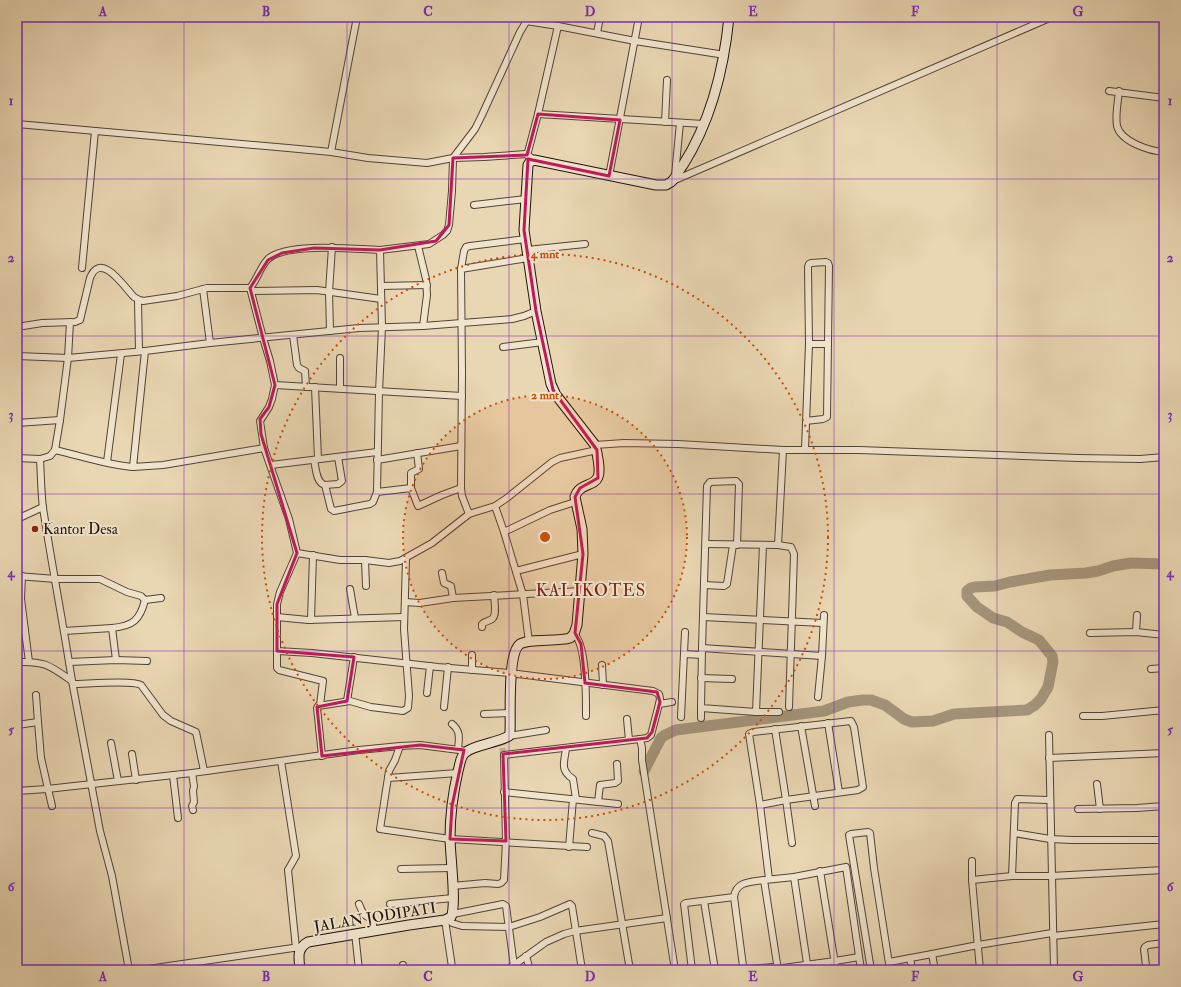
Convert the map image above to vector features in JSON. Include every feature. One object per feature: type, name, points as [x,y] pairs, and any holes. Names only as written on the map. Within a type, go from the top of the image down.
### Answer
[{"type":"street","points":[[331,152],[358,17]]},
{"type":"street","points":[[597,33],[600,17]]},
{"type":"street","points":[[609,176],[639,17]]},
{"type":"street","points":[[17,124],[331,152],[368,158],[426,163],[453,158],[526,154],[534,160],[661,186],[666,185],[674,178],[693,150],[704,124],[725,55],[729,17]]},
{"type":"street","points":[[674,178],[1052,17]]},
{"type":"street","points":[[322,756],[317,708],[320,705],[323,681],[320,679],[279,670],[277,668],[277,604],[280,592],[297,552],[289,519],[264,448],[260,421],[269,407],[275,385],[270,361],[262,338],[250,290],[268,260],[274,256],[291,251],[332,247],[380,250],[418,246],[436,241],[447,230],[450,219],[453,158],[475,129],[527,19],[635,41],[725,55]]},
{"type":"street","points":[[526,154],[528,152],[538,114],[558,26]]},
{"type":"street","points":[[665,122],[667,80]]},
{"type":"street","points":[[1109,91],[1119,91],[1164,98]]},
{"type":"street","points":[[1119,91],[1117,124],[1121,133],[1133,142],[1147,149],[1164,152]]},
{"type":"street","points":[[538,114],[704,124]]},
{"type":"street","points":[[674,178],[680,122]]},
{"type":"street","points":[[82,268],[95,131]]},
{"type":"street","points":[[509,736],[511,713],[510,673],[517,647],[520,644],[529,642],[565,640],[574,634],[578,621],[583,554],[582,529],[575,497],[578,491],[598,478],[599,472],[596,448],[553,390],[536,311],[524,223],[528,165],[534,160]]},
{"type":"street","points":[[474,206],[526,199]]},
{"type":"street","points":[[469,514],[462,496],[461,488],[461,269],[464,251],[466,247],[470,246],[526,239]]},
{"type":"street","points":[[461,269],[528,254],[585,244]]},
{"type":"street","points":[[418,246],[427,285],[423,326]]},
{"type":"street","points":[[330,331],[329,292],[332,247]]},
{"type":"street","points":[[325,485],[331,508],[334,511],[370,504],[377,492],[377,452],[382,327],[380,250]]},
{"type":"street","points":[[805,450],[808,344],[808,267],[811,263],[826,262],[828,263],[827,417],[824,420],[806,421]]},
{"type":"street","points":[[17,327],[42,323],[78,321],[82,317],[92,272],[96,269],[106,269],[115,275],[138,300],[142,351],[133,467]]},
{"type":"street","points":[[381,286],[427,285]]},
{"type":"street","points":[[138,300],[178,296],[203,289],[220,287],[250,290],[317,290],[381,299]]},
{"type":"street","points":[[203,289],[210,343]]},
{"type":"street","points":[[17,356],[68,358],[121,354],[330,331],[512,319],[536,311]]},
{"type":"street","points":[[17,458],[40,459],[50,456],[55,450],[68,358],[70,322]]},
{"type":"street","points":[[294,335],[297,365],[305,371],[306,387]]},
{"type":"street","points":[[503,348],[543,342]]},
{"type":"street","points":[[808,344],[828,344]]},
{"type":"street","points":[[107,462],[121,354]]},
{"type":"street","points":[[340,358],[340,388]]},
{"type":"street","points":[[275,385],[462,396]]},
{"type":"street","points":[[315,387],[316,459],[319,480],[322,484],[338,484],[342,480],[338,457]]},
{"type":"street","points":[[17,423],[60,420]]},
{"type":"street","points":[[297,552],[340,560],[365,560],[389,564],[406,559],[442,537],[469,514],[495,506],[552,462],[560,458],[596,448],[624,443],[783,450],[859,450],[1078,458],[1140,459],[1164,457]]},
{"type":"street","points":[[378,460],[462,446]]},
{"type":"street","points":[[55,450],[119,466],[133,467],[163,465],[264,448]]},
{"type":"street","points":[[778,545],[783,450]]},
{"type":"street","points":[[271,465],[377,452]]},
{"type":"street","points":[[417,453],[419,469],[411,475],[412,488],[418,506],[461,488]]},
{"type":"street","points":[[40,459],[43,507],[72,682],[100,831],[112,876],[128,970]]},
{"type":"street","points":[[701,718],[701,678],[707,484],[712,481],[736,481],[738,484],[735,545],[728,584],[724,586],[704,585]]},
{"type":"street","points":[[377,492],[412,488]]},
{"type":"street","points":[[504,532],[550,510],[575,502]]},
{"type":"street","points":[[495,506],[523,595],[529,642]]},
{"type":"street","points":[[17,519],[43,507]]},
{"type":"street","points":[[706,544],[778,545],[791,547],[794,551],[788,707]]},
{"type":"street","points":[[756,712],[763,545]]},
{"type":"street","points":[[516,571],[583,554]]},
{"type":"street","points":[[311,620],[313,555]]},
{"type":"street","points":[[320,705],[353,701],[371,707],[406,711],[408,708],[409,696],[404,617],[406,559]]},
{"type":"street","points":[[365,560],[366,586]]},
{"type":"street","points":[[442,573],[444,583],[451,586],[453,598]]},
{"type":"street","points":[[29,662],[19,576],[56,579],[100,579],[128,592],[141,596],[145,600]]},
{"type":"street","points":[[350,589],[355,618]]},
{"type":"street","points":[[405,602],[420,603],[453,598],[581,591]]},
{"type":"street","points":[[482,627],[482,624],[494,618],[494,595]]},
{"type":"street","points":[[145,600],[161,598]]},
{"type":"street","points":[[64,631],[112,628],[129,625],[140,615],[145,600]]},
{"type":"street","points":[[818,697],[824,615]]},
{"type":"street","points":[[1136,632],[1137,615]]},
{"type":"street","points":[[277,617],[311,620],[404,617]]},
{"type":"street","points":[[703,617],[824,623]]},
{"type":"street","points":[[112,628],[116,660]]},
{"type":"street","points":[[17,631],[25,631]]},
{"type":"street","points":[[682,717],[685,632]]},
{"type":"street","points":[[1090,633],[1136,632],[1164,635]]},
{"type":"street","points":[[574,634],[577,636],[581,644],[585,683],[586,716]]},
{"type":"street","points":[[702,648],[822,656]]},
{"type":"street","points":[[277,651],[354,657],[510,673],[657,692],[660,696],[651,735],[648,738],[566,749],[504,755],[506,841],[503,882],[498,884],[485,883],[452,886]]},
{"type":"street","points":[[685,654],[702,655]]},
{"type":"street","points":[[472,655],[472,670]]},
{"type":"street","points":[[347,701],[354,657]]},
{"type":"street","points":[[69,662],[116,660],[147,661]]},
{"type":"street","points":[[17,662],[44,664],[72,682],[138,683],[148,692],[163,715],[171,721],[196,732],[204,771]]},
{"type":"street","points":[[602,665],[603,685]]},
{"type":"street","points":[[428,693],[430,666]]},
{"type":"street","points":[[444,707],[448,667]]},
{"type":"street","points":[[1151,669],[1164,668]]},
{"type":"street","points":[[701,678],[732,679]]},
{"type":"street","points":[[36,695],[41,758],[52,806]]},
{"type":"street","points":[[659,704],[672,702]]},
{"type":"street","points":[[701,708],[779,712]]},
{"type":"street","points":[[1083,716],[1102,716],[1164,710]]},
{"type":"street","points":[[484,714],[511,713]]},
{"type":"street","points":[[627,719],[630,740]]},
{"type":"street","points":[[760,805],[858,790],[863,786],[854,727],[852,723],[849,721],[828,723],[751,732],[748,734],[760,805],[767,877],[779,968]]},
{"type":"street","points":[[17,725],[38,722]]},
{"type":"street","points":[[828,723],[839,792]]},
{"type":"street","points":[[452,724],[457,728],[459,733],[462,750]]},
{"type":"street","points":[[801,726],[812,796],[815,806]]},
{"type":"street","points":[[775,729],[792,843]]},
{"type":"street","points":[[17,791],[136,780],[400,746],[420,745],[462,750],[492,743],[509,736],[546,730]]},
{"type":"street","points":[[1049,735],[1049,800],[1054,970]]},
{"type":"street","points":[[640,740],[676,970]]},
{"type":"street","points":[[111,743],[118,782]]},
{"type":"street","points":[[400,746],[395,760],[390,767],[380,830],[450,839],[506,841],[569,847],[587,847]]},
{"type":"street","points":[[566,749],[564,770],[566,774],[574,780],[574,799],[569,847]]},
{"type":"street","name":"JALAN JODIPATI","points":[[300,970],[298,947],[308,942],[355,933],[373,924],[449,918],[453,898],[450,839],[452,806],[462,757],[462,750]]},
{"type":"street","points":[[1049,758],[1164,753]]},
{"type":"street","points":[[132,754],[136,780]]},
{"type":"street","points":[[143,970],[298,947],[288,870],[296,856],[281,761]]},
{"type":"street","points":[[598,802],[600,785],[615,783],[618,781],[617,764]]},
{"type":"street","points":[[192,773],[194,786],[194,803],[192,810]]},
{"type":"street","points":[[388,778],[458,773]]},
{"type":"street","points":[[173,775],[178,818]]},
{"type":"street","points":[[1097,784],[1100,810]]},
{"type":"street","points":[[504,792],[618,804]]},
{"type":"street","points":[[1012,876],[1015,803],[1017,799],[1049,800]]},
{"type":"street","points":[[1078,809],[1100,810],[1164,806]]},
{"type":"street","points":[[872,970],[849,836],[850,834],[866,832],[870,834],[890,970]]},
{"type":"street","points":[[592,833],[603,835],[608,841],[630,970]]},
{"type":"street","points":[[1014,833],[1050,839],[1164,840]]},
{"type":"street","points":[[972,861],[972,880],[980,970]]},
{"type":"street","points":[[859,956],[808,968],[750,970],[746,966],[742,968],[734,897],[735,889],[740,884],[767,877],[794,877],[846,867],[859,956],[861,970]]},
{"type":"street","points":[[401,869],[451,868]]},
{"type":"street","points":[[972,880],[1012,876],[1051,876],[1164,870]]},
{"type":"street","points":[[820,871],[836,970]]},
{"type":"street","points":[[794,877],[808,968]]},
{"type":"street","points":[[692,970],[683,906],[686,903],[734,897]]},
{"type":"street","points":[[390,904],[453,898]]},
{"type":"street","points":[[704,901],[715,970]]},
{"type":"street","points":[[359,904],[364,915],[373,924]]},
{"type":"street","points":[[449,918],[503,904],[506,906],[514,966]]},
{"type":"street","points":[[449,918],[452,923],[462,926],[509,927],[540,917],[569,904],[572,906],[582,970]]},
{"type":"street","points":[[449,918],[452,967]]},
{"type":"street","points":[[507,970],[553,939],[575,931],[667,918]]},
{"type":"street","points":[[889,962],[978,945],[1053,935],[1164,924]]},
{"type":"street","points":[[355,933],[359,970]]},
{"type":"street","points":[[1146,966],[1144,947],[1164,943]]},
{"type":"street","points":[[932,954],[934,965],[932,970]]},
{"type":"street","points":[[526,956],[530,970]]},
{"type":"street","points":[[910,958],[912,970]]},
{"type":"street","points":[[768,970],[779,968]]},
{"type":"highlighted area","points":[[538,114],[620,120],[609,176],[528,159],[524,230],[536,311],[553,390],[597,450],[598,478],[580,488],[575,497],[583,554],[575,633],[581,644],[585,683],[657,692],[660,702],[652,732],[647,738],[503,754],[506,841],[450,839],[452,806],[464,750],[420,745],[322,756],[317,707],[347,701],[354,657],[277,651],[277,604],[297,553],[261,434],[260,419],[269,407],[275,385],[250,288],[268,260],[282,253],[314,248],[380,250],[436,241],[449,225],[453,158],[527,155]]},
{"type":"waterway","points":[[644,771],[661,738],[676,730],[824,711],[848,702],[871,700],[885,705],[904,719],[912,722],[933,721],[954,714],[1027,710],[1041,699],[1048,687],[1053,662],[1052,656],[1039,640],[1022,632],[1007,622],[993,618],[977,607],[967,596],[967,591],[975,587],[995,586],[1050,575],[1086,573],[1131,563],[1164,564]]},
{"type":"tunnel","points":[[502,739],[503,756]]},
{"type":"place","name":"Kantor Desa","points":[[35,529]]},
{"type":"district","name":"KALIKOTES","points":[[591,590]]}]
